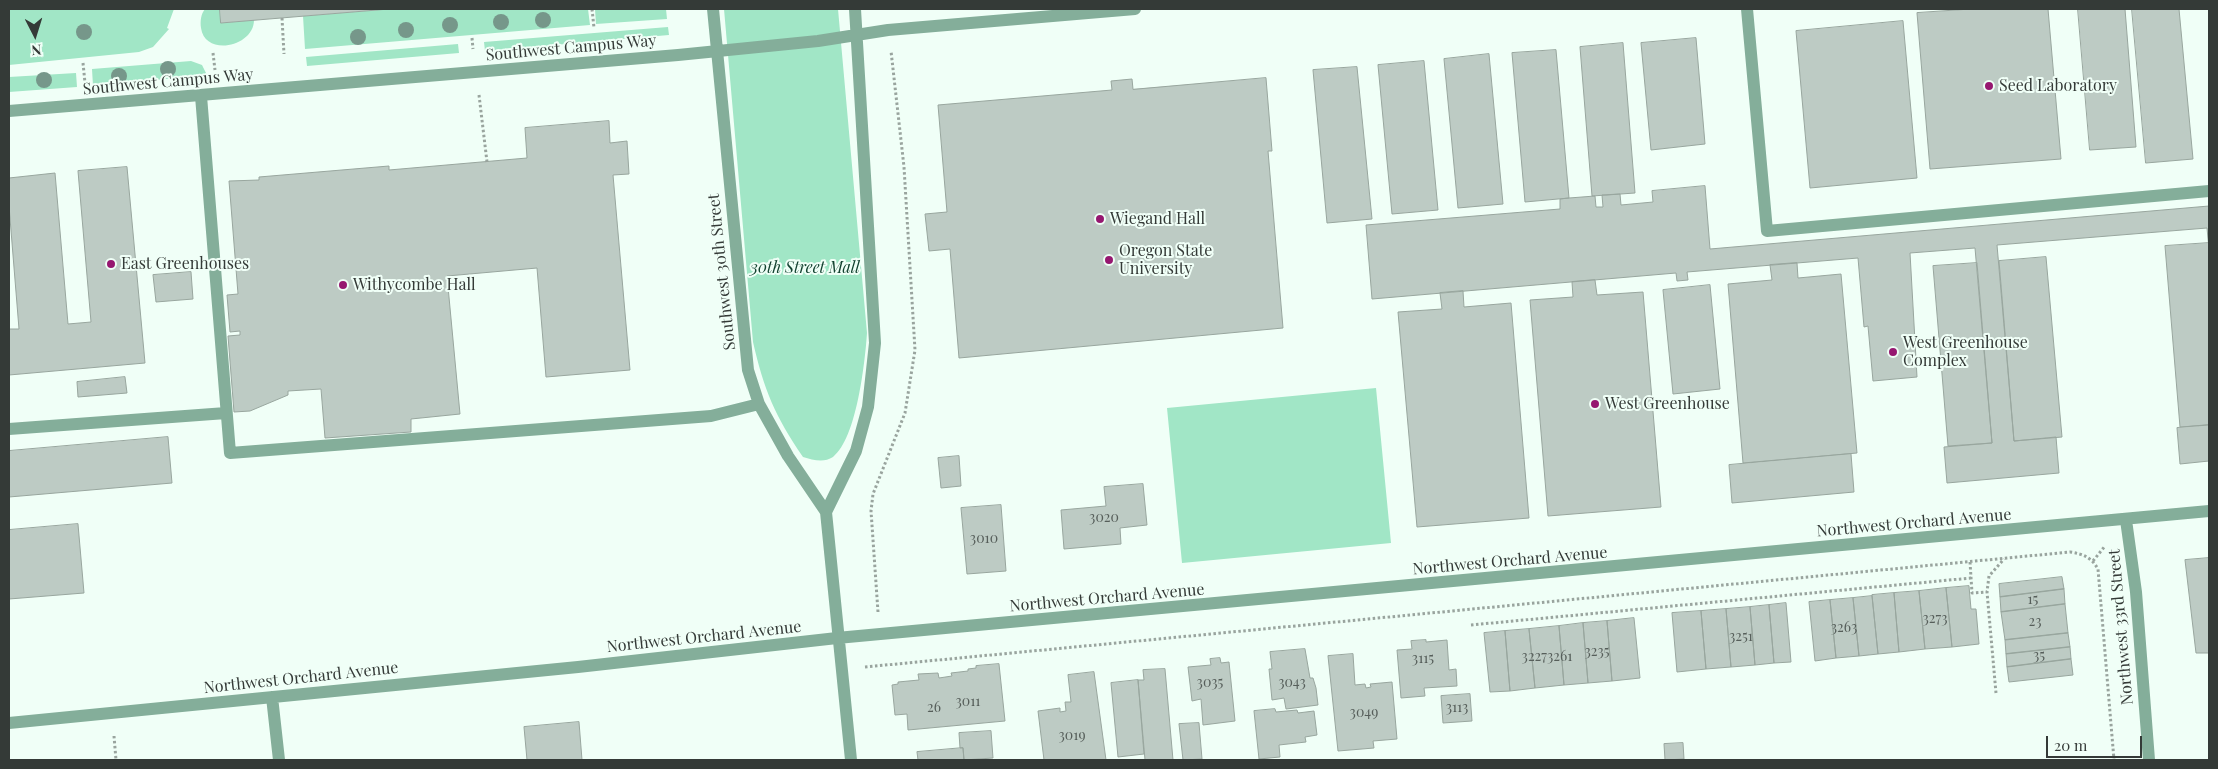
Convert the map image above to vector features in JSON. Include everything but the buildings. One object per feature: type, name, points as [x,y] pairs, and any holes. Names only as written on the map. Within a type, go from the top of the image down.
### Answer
[{"type":"street","name":"Southwest 30th Street","points":[[712,9],[748,370],[759,404],[788,456],[826,512],[840,670],[851,760]]},
{"type":"street","points":[[826,512],[856,451],[868,407],[876,343],[855,9]]},
{"type":"street","name":"Southwest Campus Way","points":[[9,111],[476,73],[818,42],[856,34],[1135,9]]},
{"type":"street","points":[[1746,9],[1767,231],[2209,191]]},
{"type":"street","points":[[201,96],[230,454],[711,416],[759,404]]},
{"type":"street","points":[[9,429],[226,413]]},
{"type":"street","name":"Northwest Orchard Avenue","points":[[9,723],[578,667],[837,638],[2209,511]]},
{"type":"street","name":"Northwest 33rd Street","points":[[2126,520],[2136,592],[2149,760]]},
{"type":"street","points":[[272,697],[279,760]]},
{"type":"path","points":[[592,9],[594,28]]},
{"type":"path","points":[[282,18],[284,54]]},
{"type":"path","points":[[472,38],[487,162]]},
{"type":"path","points":[[840,670],[2070,552],[2083,554],[2098,569],[2114,760]]},
{"type":"path","points":[[1996,693],[1987,592],[1989,576],[2004,558]]},
{"type":"path","points":[[1970,562],[1972,593],[1987,592]]},
{"type":"path","points":[[1471,625],[1971,578]]},
{"type":"green space","points":[[9,9],[174,9],[167,28],[169,29],[153,47],[139,52],[9,65]]},
{"type":"green space","points":[[205,9],[220,9],[221,23],[254,20],[252,29],[246,37],[238,42],[229,45],[211,43],[204,37],[201,28],[201,18]]},
{"type":"green space","points":[[389,9],[588,9],[590,25],[305,49],[303,16]]},
{"type":"green space","points":[[595,9],[666,9],[667,19],[596,24]]},
{"type":"green space","name":"30th Street Mall","points":[[724,9],[838,9],[867,333],[862,380],[854,417],[841,447],[833,457],[826,460],[803,457],[793,442],[766,389],[753,342]]},
{"type":"green space","points":[[668,27],[669,35],[485,51],[484,42]]},
{"type":"green space","points":[[458,44],[459,53],[307,66],[306,57]]},
{"type":"green space","points":[[191,61],[202,65],[207,75],[93,86],[92,69]]},
{"type":"green space","points":[[76,73],[77,87],[9,92],[9,77]]},
{"type":"green space","points":[[1376,388],[1391,543],[1182,563],[1167,408]]},
{"type":"place","name":"Seed Laboratory","points":[[1989,86]]},
{"type":"place","name":"Wiegand Hall","points":[[1100,219]]},
{"type":"place","name":"Oregon State University","points":[[1109,260]]},
{"type":"place","name":"East Greenhouses","points":[[111,264]]},
{"type":"place","name":"Withycombe Hall","points":[[343,285]]},
{"type":"place","name":"West Greenhouse Complex","points":[[1893,352]]},
{"type":"place","name":"West Greenhouse","points":[[1595,404]]}]
